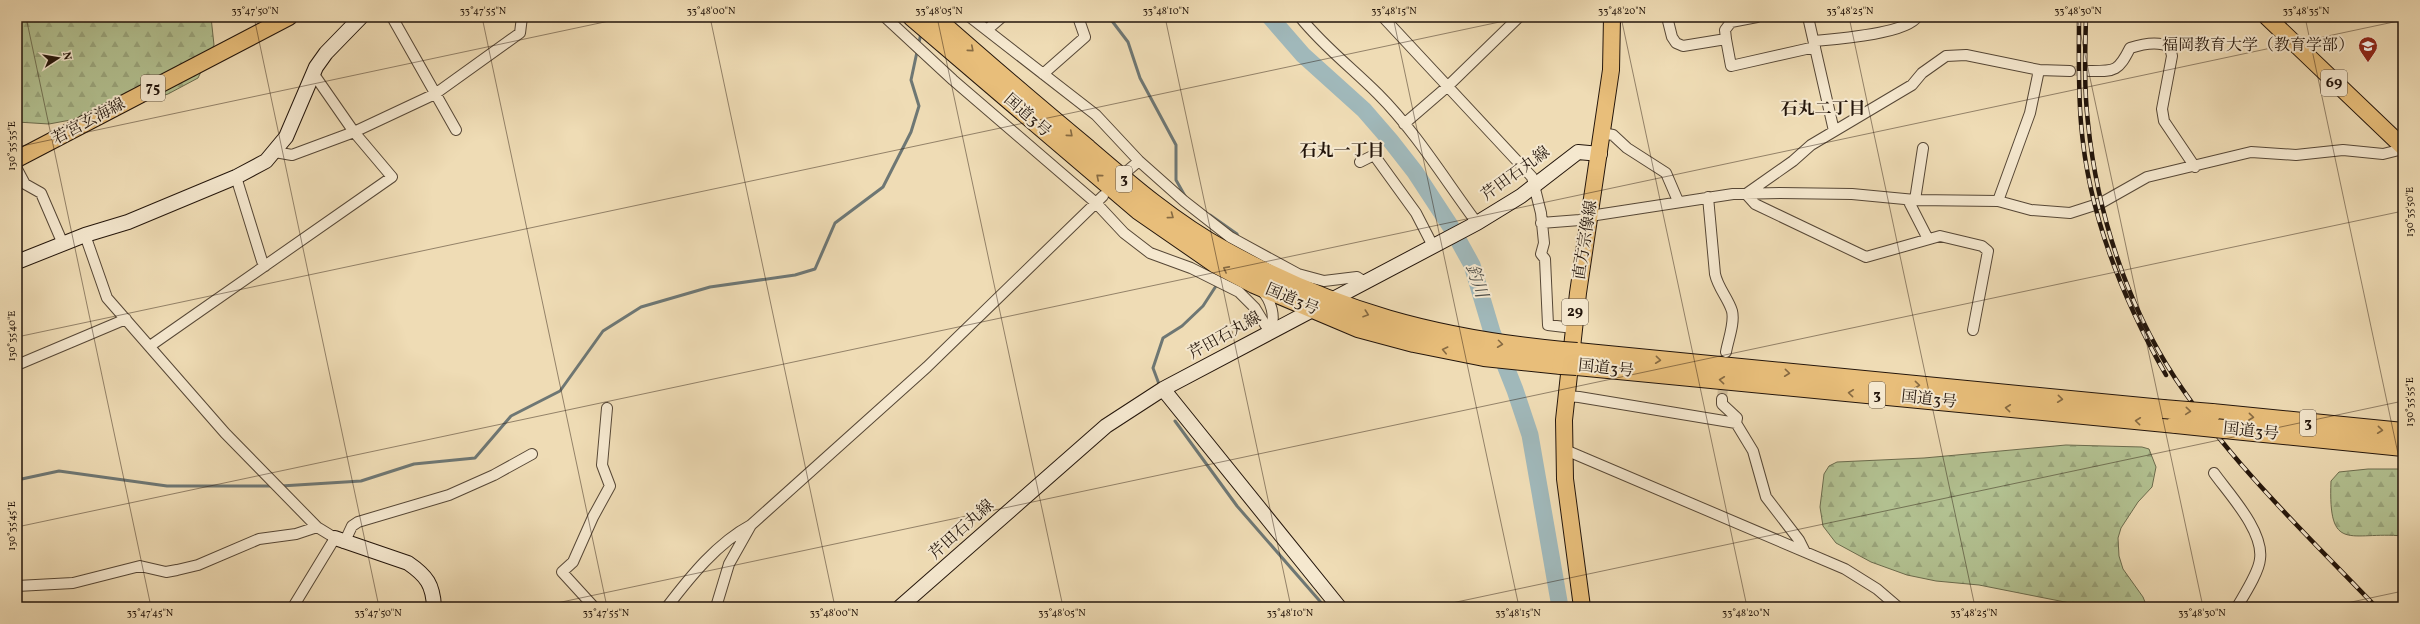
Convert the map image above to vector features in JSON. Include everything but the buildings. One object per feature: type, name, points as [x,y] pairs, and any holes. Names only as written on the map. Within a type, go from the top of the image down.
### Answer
[{"type":"highway","name":"国道3号","points":[[912,17],[936,25],[1144,197],[1224,251],[1329,301],[1481,349]]},
{"type":"highway","name":"国道3号","points":[[936,25],[1138,210],[1216,264],[1254,284],[1358,328],[1449,351],[1481,349],[1524,354],[2212,413],[2403,432]]},
{"type":"highway","name":"国道3号","points":[[1570,358],[2176,424],[2403,447]]},
{"type":"main road","name":"若宮玄海線","points":[[17,159],[289,17]]},
{"type":"main road","name":"直方宗像線","points":[[1582,607],[1568,509],[1563,449],[1566,396],[1573,328],[1600,154],[1611,70],[1612,17]]},
{"type":"main road","name":"69","points":[[2267,17],[2403,148]]},
{"type":"street","points":[[17,262],[85,235],[128,222],[236,177],[266,161],[286,137],[313,73],[326,53],[361,17]]},
{"type":"street","points":[[392,17],[456,130]]},
{"type":"street","points":[[275,152],[292,155],[354,132],[435,94],[520,33],[522,17]]},
{"type":"street","points":[[885,17],[953,80],[1100,200],[1124,233],[1150,252],[1191,268],[1239,292],[1255,308],[1269,331],[1273,326],[1272,312],[1268,299],[1254,284]]},
{"type":"street","points":[[970,17],[988,29],[1096,115],[1139,161],[1184,201],[1230,237],[1298,274],[1324,281],[1357,277],[1365,282]]},
{"type":"street","points":[[988,29],[1002,17]]},
{"type":"street","points":[[1043,74],[1085,38],[1078,17]]},
{"type":"street","points":[[1300,17],[1316,38],[1379,94],[1404,124],[1474,224]]},
{"type":"street","points":[[1383,17],[1532,177],[1535,185],[1542,223],[1544,243],[1541,254],[1545,259],[1548,325],[1573,328]]},
{"type":"street","points":[[1404,124],[1448,86],[1519,17]]},
{"type":"street","points":[[1667,17],[1672,37],[1676,44],[1683,46],[1726,39]]},
{"type":"street","points":[[1757,17],[1731,22],[1725,30],[1731,66],[1814,44],[1853,38],[1892,29],[1913,23],[1917,17]]},
{"type":"street","points":[[1808,17],[1834,131]]},
{"type":"street","points":[[2089,71],[2113,71],[2121,65],[2130,48],[2140,44],[2164,44],[2170,47],[2172,56],[2162,109],[2164,121],[2195,167]]},
{"type":"street","points":[[1746,194],[1793,161],[1811,145],[1912,85],[1922,73],[1946,56],[1966,56],[2039,70],[2070,71]]},
{"type":"street","points":[[1998,201],[2030,113],[2039,70]]},
{"type":"street","points":[[150,346],[392,177],[354,132],[313,73]]},
{"type":"street","points":[[1602,133],[1613,135],[1632,152],[1666,173],[1678,201]]},
{"type":"street","points":[[1923,148],[1911,200],[1928,239]]},
{"type":"street","points":[[1542,223],[1580,220],[1590,216],[1678,201],[1746,194],[1852,194],[1911,200],[1998,201],[2031,210],[2070,213],[2102,203],[2147,177],[2195,167],[2252,152],[2296,155],[2343,150],[2384,154],[2403,148]]},
{"type":"street","name":"芹田石丸線","points":[[900,607],[1106,426],[1163,389],[1269,331],[1474,224],[1535,185],[1578,152],[1600,154]]},
{"type":"street","points":[[1360,162],[1374,155],[1416,213],[1433,246]]},
{"type":"street","points":[[1126,172],[1139,161]]},
{"type":"street","points":[[17,169],[25,184],[40,193],[63,244]]},
{"type":"street","points":[[236,177],[262,261],[265,266]]},
{"type":"street","points":[[1746,194],[1755,204],[1866,257],[1940,236],[1982,246],[1988,251],[1973,330]]},
{"type":"street","points":[[1708,198],[1717,284],[1732,310],[1726,352]]},
{"type":"street","points":[[667,607],[692,573],[741,530],[751,525],[927,367],[1100,200]]},
{"type":"street","points":[[85,235],[107,298],[225,433],[317,527],[340,540],[408,563],[419,570],[434,591],[434,607]]},
{"type":"street","points":[[17,365],[126,319]]},
{"type":"street","points":[[1163,389],[1339,607]]},
{"type":"street","points":[[1566,396],[1579,396],[1736,423]]},
{"type":"street","points":[[1722,400],[1722,404],[1737,418],[1736,423],[1753,451],[1766,497],[1799,540],[1805,552]]},
{"type":"street","points":[[594,607],[562,572],[573,562],[593,516],[610,486],[602,465],[607,408]]},
{"type":"street","points":[[1563,449],[1845,569],[1877,589],[1898,607]]},
{"type":"street","points":[[293,607],[340,540],[352,526],[358,522],[449,495],[494,475],[532,454]]},
{"type":"street","points":[[2214,473],[2252,527],[2258,542],[2260,560],[2238,607]]},
{"type":"street","points":[[716,607],[730,564],[751,525]]},
{"type":"street","points":[[17,586],[73,583],[140,566],[166,572],[177,570],[198,565],[259,539],[296,534],[317,527]]},
{"type":"green space","points":[[17,17],[211,17],[214,45],[198,78],[168,94],[103,114],[49,124],[17,122]]},
{"type":"green space","points":[[2066,445],[2142,447],[2149,449],[2156,467],[2152,487],[2138,502],[2121,528],[2118,538],[2119,556],[2123,569],[2143,597],[2147,607],[2090,607],[1979,585],[1936,581],[1907,575],[1871,562],[1836,543],[1823,526],[1820,507],[1824,474],[1829,466],[1837,462],[1924,458]]},
{"type":"green space","points":[[2368,469],[2403,469],[2403,536],[2356,536],[2346,534],[2338,530],[2334,520],[2331,504],[2331,481],[2339,472]]},
{"type":"waterway","points":[[1109,17],[1128,42],[1140,78],[1176,145],[1176,180],[1185,196]]},
{"type":"waterway","name":"釣川","points":[[1270,17],[1303,55],[1364,110],[1390,140],[1415,172],[1451,227],[1472,265],[1492,332],[1515,390],[1530,435],[1560,607]]},
{"type":"waterway","points":[[281,486],[361,481],[414,464],[475,458],[511,416],[560,391],[603,331],[641,307],[710,287],[795,275],[815,269],[835,223],[883,187],[911,132],[919,106],[911,80],[921,33]]},
{"type":"waterway","points":[[1210,215],[1237,234],[1239,239]]},
{"type":"waterway","points":[[1159,384],[1153,368],[1163,338],[1182,326],[1203,306],[1216,286]]},
{"type":"waterway","points":[[1175,421],[1237,506],[1325,607]]},
{"type":"waterway","points":[[17,480],[59,471],[167,486],[273,486]]},
{"type":"tunnel","points":[[2070,71],[2089,71]]},
{"type":"tunnel","points":[[1722,399],[1724,376]]},
{"type":"railway","points":[[2079,17],[2080,110],[2085,157],[2091,190],[2099,222],[2122,285],[2135,316],[2166,375]]},
{"type":"railway","points":[[2086,17],[2086,97],[2092,156],[2098,190],[2116,256],[2142,319],[2175,378],[2220,439],[2270,497],[2376,607]]},
{"type":"place","name":"福岡教育大学（教育学部）","points":[[2368,63]]},
{"type":"district","name":"石丸二丁目","points":[[1823,109]]},
{"type":"district","name":"石丸一丁目","points":[[1342,151]]}]
